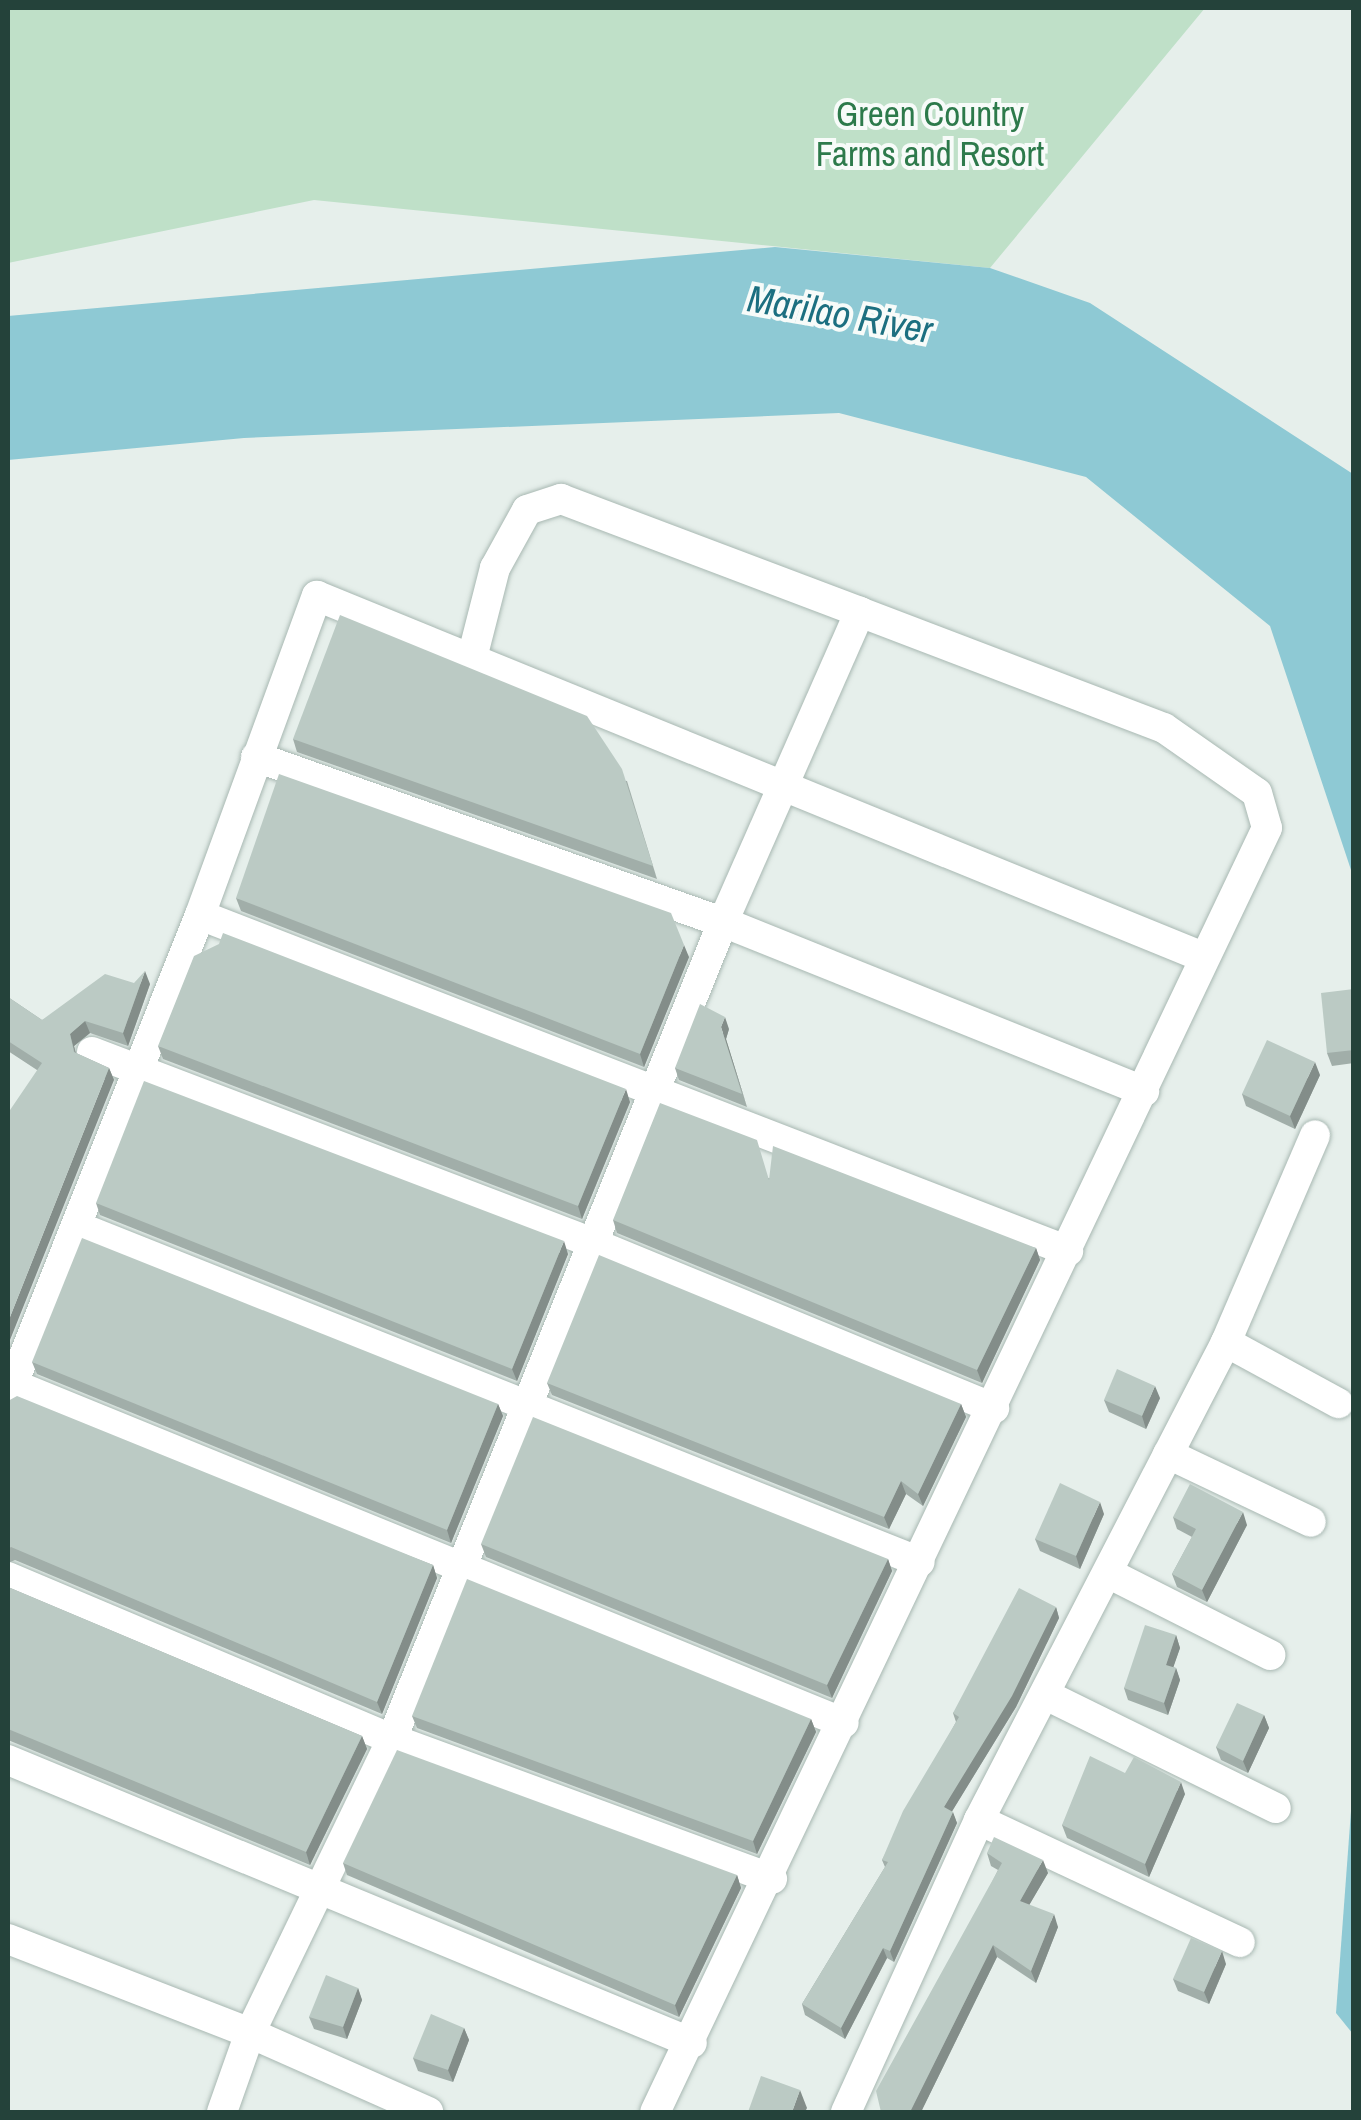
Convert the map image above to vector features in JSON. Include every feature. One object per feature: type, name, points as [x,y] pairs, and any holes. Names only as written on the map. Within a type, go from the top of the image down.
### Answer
[{"type":"street","points":[[471,662],[495,568],[527,510],[560,499],[1164,728],[1257,793],[1267,828],[1203,956],[1144,1091],[772,1879],[655,2112]]},
{"type":"street","points":[[844,1723],[462,1566],[10,1390],[200,915],[318,596],[471,662],[789,785],[1203,956]]},
{"type":"street","points":[[222,2112],[250,2033],[392,1739],[723,922],[789,785],[860,612]]},
{"type":"street","points":[[256,756],[723,922],[1144,1091]]},
{"type":"street","points":[[200,915],[656,1087],[1068,1252]]},
{"type":"street","points":[[92,1052],[593,1244],[994,1408]]},
{"type":"street","points":[[846,2112],[979,1820],[1226,1342],[1316,1135]]},
{"type":"street","points":[[76,1226],[920,1562]]},
{"type":"street","points":[[1226,1342],[1338,1403]]},
{"type":"street","points":[[1168,1454],[1311,1522]]},
{"type":"street","points":[[1108,1573],[1270,1655]]},
{"type":"street","points":[[8,1577],[392,1739],[772,1879]]},
{"type":"street","points":[[1046,1695],[1276,1808]]},
{"type":"street","points":[[8,1760],[692,2043]]},
{"type":"street","points":[[979,1820],[1240,1942]]},
{"type":"street","points":[[8,1939],[250,2033],[428,2112]]},
{"type":"green space","name":"Green Country Farms and Resort","points":[[8,8],[1205,8],[990,268],[314,200],[8,263]]},
{"type":"water","name":"Marilao River","points":[[775,247],[990,268],[1090,303],[1353,474],[1353,876],[1270,626],[1086,477],[839,413],[244,438],[8,460],[8,316]]},
{"type":"water","points":[[1353,1784],[1354,2034],[1336,2013]]},
{"type":"building","points":[[340,615],[587,716],[622,769],[653,866],[293,739]]},
{"type":"building","points":[[279,774],[671,913],[684,945],[640,1054],[236,898]]},
{"type":"building","points":[[223,933],[626,1089],[578,1206],[158,1046],[194,956],[219,944]]},
{"type":"building","points":[[145,971],[123,1033],[85,1021],[70,1034],[74,1052],[109,1068],[8,1322],[8,1113],[42,1063],[8,1041],[8,997],[42,1020],[105,974],[134,983]]},
{"type":"building","points":[[1354,989],[1354,1050],[1327,1053],[1321,993]]},
{"type":"building","points":[[700,1004],[725,1017],[721,1027],[742,1094],[675,1068]]},
{"type":"building","points":[[1267,1040],[1315,1062],[1290,1116],[1242,1094]]},
{"type":"building","points":[[144,1081],[564,1241],[512,1369],[96,1203]]},
{"type":"building","points":[[660,1103],[757,1140],[769,1180],[773,1146],[1036,1248],[977,1370],[613,1220]]},
{"type":"building","points":[[82,1238],[498,1404],[447,1530],[32,1362]]},
{"type":"building","points":[[599,1255],[961,1404],[918,1494],[901,1481],[884,1517],[547,1383]]},
{"type":"building","points":[[1117,1369],[1155,1386],[1142,1416],[1104,1400]]},
{"type":"building","points":[[17,1396],[433,1565],[377,1702],[8,1549],[8,1401]]},
{"type":"building","points":[[533,1417],[888,1559],[827,1685],[481,1544]]},
{"type":"building","points":[[1060,1483],[1100,1502],[1076,1556],[1035,1539]]},
{"type":"building","points":[[1190,1484],[1243,1512],[1202,1590],[1172,1574],[1196,1529],[1173,1517]]},
{"type":"building","points":[[467,1579],[811,1719],[753,1841],[412,1716]]},
{"type":"building","points":[[8,1587],[362,1736],[306,1852],[8,1729]]},
{"type":"building","points":[[1019,1588],[1056,1607],[1012,1696],[944,1807],[953,1812],[890,1951],[883,1948],[841,2028],[802,2004],[888,1862],[882,1860],[903,1811],[959,1717],[953,1713]]},
{"type":"building","points":[[1145,1625],[1176,1635],[1166,1665],[1176,1668],[1164,1703],[1124,1688]]},
{"type":"building","points":[[1237,1703],[1264,1715],[1243,1761],[1216,1747]]},
{"type":"building","points":[[397,1750],[737,1875],[675,2005],[343,1863]]},
{"type":"building","points":[[1090,1756],[1125,1773],[1134,1757],[1181,1782],[1145,1864],[1062,1825]]},
{"type":"building","points":[[994,1837],[1043,1860],[1020,1901],[1054,1914],[1031,1971],[993,1945],[910,2112],[881,2112],[876,2091],[1002,1863],[987,1853]]},
{"type":"building","points":[[1191,1938],[1222,1951],[1204,1992],[1173,1979]]},
{"type":"building","points":[[326,1975],[358,1988],[343,2027],[309,2017]]},
{"type":"building","points":[[431,2014],[464,2028],[448,2070],[413,2058]]},
{"type":"building","points":[[761,2076],[800,2090],[792,2112],[748,2112]]}]
